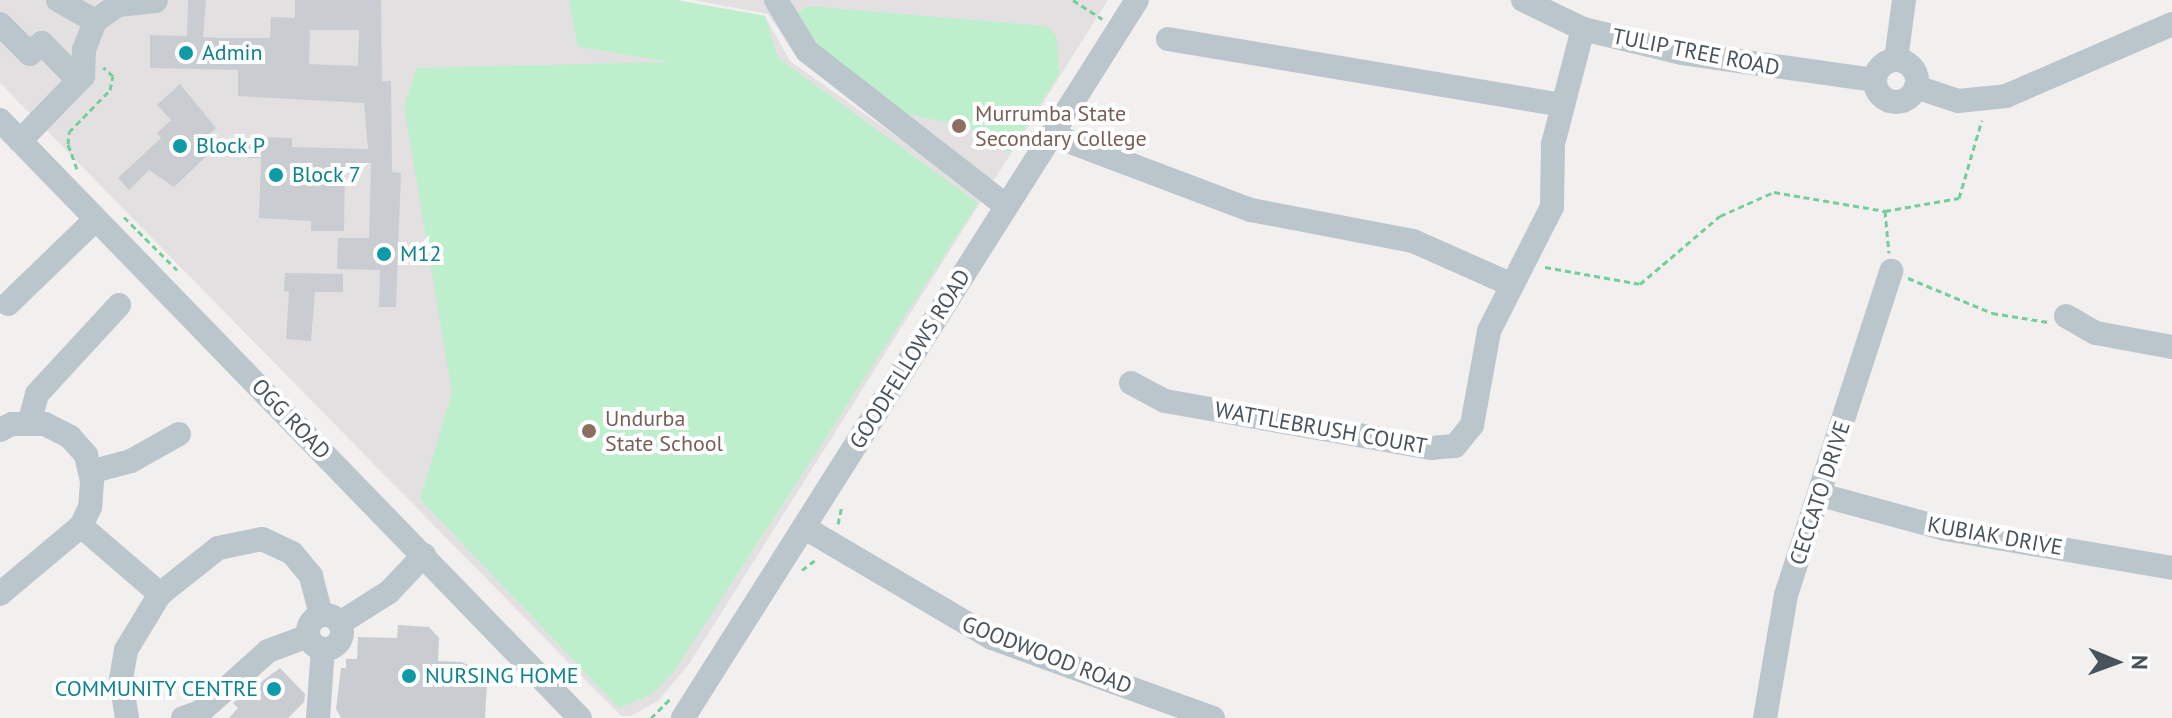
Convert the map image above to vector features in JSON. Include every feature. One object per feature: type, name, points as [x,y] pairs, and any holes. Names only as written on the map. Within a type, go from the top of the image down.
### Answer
[{"type":"street","points":[[58,0],[95,21]]},
{"type":"street","points":[[776,0],[807,51],[1006,206]]},
{"type":"street","name":"GOODFELLOWS ROAD","points":[[683,718],[1137,0]]},
{"type":"street","name":"TULIP TREE ROAD","points":[[1523,0],[1583,29],[1682,53],[1875,80]]},
{"type":"street","points":[[1896,60],[1904,0]]},
{"type":"street","points":[[20,141],[78,80],[84,50],[95,21],[118,5],[156,1]]},
{"type":"street","points":[[0,24],[30,54],[42,43],[78,80]]},
{"type":"street","points":[[1916,87],[1958,101],[2006,96],[2172,24]]},
{"type":"street","name":"WATTLEBRUSH COURT","points":[[1131,383],[1165,401],[1431,448],[1455,446],[1472,425],[1486,341],[1510,284],[1552,207],[1553,144],[1583,29]]},
{"type":"street","points":[[1168,39],[1563,105]]},
{"type":"street","points":[[1896,60],[1879,68],[1875,80],[1879,93],[1889,101],[1902,101],[1916,87]]},
{"type":"street","points":[[1896,60],[1913,68],[1916,87]]},
{"type":"street","name":"OGG ROAD","points":[[0,120],[580,718]]},
{"type":"street","points":[[1052,135],[1251,210],[1413,241],[1510,284]]},
{"type":"street","points":[[8,304],[96,219]]},
{"type":"street","name":"CECCATO DRIVE","points":[[1765,718],[1786,595],[1821,495],[1891,271]]},
{"type":"street","points":[[29,424],[37,394],[119,305]]},
{"type":"street","points":[[2066,316],[2096,333],[2172,347]]},
{"type":"street","points":[[0,430],[45,424],[70,437],[86,455],[90,472],[90,507],[81,526],[0,594]]},
{"type":"street","points":[[90,472],[131,461],[179,434]]},
{"type":"street","name":"KUBIAK DRIVE","points":[[1821,495],[1945,529],[2172,568]]},
{"type":"street","points":[[81,526],[160,594]]},
{"type":"street","name":"GOODWOOD ROAD","points":[[805,528],[992,638],[1213,718]]},
{"type":"street","points":[[127,718],[121,679],[126,650],[160,594],[218,548],[262,539],[292,553],[304,566],[338,643],[315,643],[268,651],[200,712],[183,718]]},
{"type":"street","points":[[330,619],[389,592],[424,555]]},
{"type":"street","points":[[315,643],[318,718]]},
{"type":"path","points":[[1073,0],[1102,19]]},
{"type":"path","points":[[84,50],[113,76],[110,90],[69,132],[68,144],[77,169],[88,180]]},
{"type":"path","points":[[1521,262],[1640,284],[1720,216],[1774,192],[1885,211],[1959,198],[1982,121],[1981,100]]},
{"type":"path","points":[[1885,211],[1891,271],[1992,313],[2050,322],[2066,316]]},
{"type":"path","points":[[121,214],[177,270]]},
{"type":"shaded area","name":"Undurba State School","points":[[0,0],[676,0],[765,16],[790,61],[983,198],[689,664],[658,701],[631,716],[621,716],[0,83]]},
{"type":"shaded area","name":"Murrumba State Secondary College","points":[[693,0],[1108,0],[984,196],[795,55],[768,14]]},
{"type":"green space","name":"Undurba State School","points":[[569,0],[676,0],[765,16],[778,58],[978,203],[675,670],[652,694],[619,708],[420,499],[452,393],[404,105],[417,68],[671,62],[578,47]]},
{"type":"green space","name":"Murrumba State Secondary College","points":[[808,6],[1046,26],[1056,35],[1059,74],[1009,153],[969,127],[902,113],[810,44],[793,15]]},
{"type":"building","points":[[188,0],[206,0],[203,37],[270,38],[271,17],[295,18],[295,0],[381,0],[382,81],[391,81],[392,172],[401,173],[396,307],[379,307],[380,270],[337,269],[338,238],[369,238],[371,163],[345,163],[344,231],[311,231],[311,221],[259,218],[261,158],[248,158],[248,140],[261,137],[292,138],[292,147],[368,149],[364,103],[238,96],[238,70],[150,68],[150,35],[187,36]],"holes":[[[310,30],[359,30],[358,66],[309,64]]]},
{"type":"building","name":"Block P","points":[[180,84],[216,128],[202,141],[212,151],[174,187],[149,170],[129,190],[118,178],[161,138],[157,133],[171,120],[157,105]]},
{"type":"building","points":[[285,273],[343,274],[343,292],[315,292],[311,341],[286,339],[289,292],[284,291]]},
{"type":"building","name":"NURSING HOME","points":[[398,625],[429,627],[439,638],[438,661],[462,662],[477,670],[476,681],[487,681],[485,718],[341,718],[336,709],[341,668],[346,668],[346,659],[357,659],[358,637],[397,638]]},
{"type":"building","name":"COMMUNITY CENTRE","points":[[280,668],[305,694],[304,702],[288,718],[229,718],[238,708],[233,703]]},
{"type":"place","name":"Admin","points":[[186,53]]},
{"type":"place","name":"Murrumba State Secondary College","points":[[959,126]]},
{"type":"place","name":"Block P","points":[[180,146]]},
{"type":"place","name":"Block 7","points":[[276,175]]},
{"type":"place","name":"M12","points":[[384,254]]},
{"type":"place","name":"Undurba State School","points":[[589,431]]},
{"type":"place","name":"NURSING HOME","points":[[409,676]]},
{"type":"place","name":"COMMUNITY CENTRE","points":[[274,689]]}]
